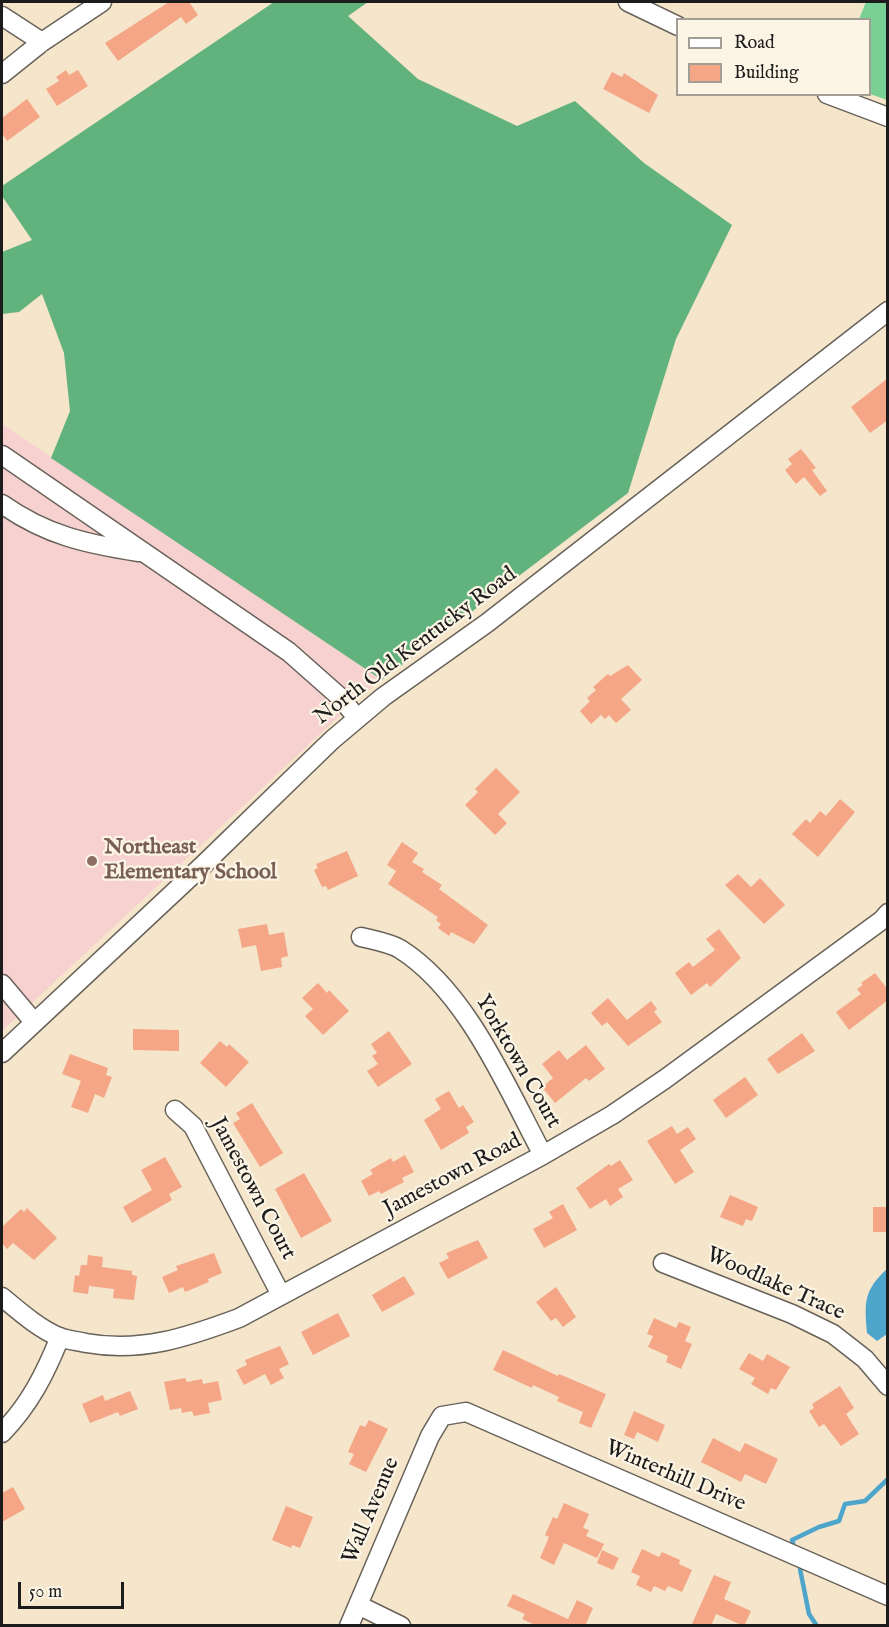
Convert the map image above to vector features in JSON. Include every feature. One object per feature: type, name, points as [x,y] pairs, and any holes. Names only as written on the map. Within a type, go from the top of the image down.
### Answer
[{"type":"street","points":[[2,74],[42,42],[102,2]]},
{"type":"street","points":[[628,2],[676,25]]},
{"type":"street","points":[[2,16],[42,42]]},
{"type":"street","points":[[832,96],[888,117]]},
{"type":"street","name":"North Old Kentucky Road","points":[[2,1053],[383,696],[487,623],[888,311]]},
{"type":"street","points":[[2,455],[289,652],[341,698],[357,718]]},
{"type":"street","points":[[2,504],[27,522],[73,540],[144,552]]},
{"type":"street","name":"Jamestown Road","points":[[2,1297],[32,1321],[60,1337],[109,1347],[146,1346],[189,1336],[239,1318],[543,1155],[665,1079],[886,920]]},
{"type":"street","name":"Yorktown Court","points":[[361,937],[399,948],[429,970],[480,1039],[543,1155]]},
{"type":"street","points":[[2,984],[34,1022]]},
{"type":"street","name":"Jamestown Court","points":[[175,1110],[193,1126],[281,1295]]},
{"type":"street","name":"Woodlake Trace","points":[[663,1263],[792,1314],[833,1334],[865,1359],[888,1386]]},
{"type":"street","points":[[2,1432],[23,1412],[44,1378],[60,1337]]},
{"type":"street","name":"Winterhill Drive","points":[[442,1416],[466,1412],[888,1596]]},
{"type":"street","name":"Wall Avenue","points":[[349,1626],[430,1436],[442,1416]]},
{"type":"street","points":[[358,1605],[401,1626]]},
{"type":"shaded area","name":"Northeast Elementary School","points":[[2,424],[382,680],[365,692],[2,1031]]},
{"type":"green space","points":[[274,2],[368,2],[348,16],[418,79],[517,126],[575,101],[644,163],[732,225],[676,339],[628,493],[382,680],[51,458],[70,411],[64,353],[42,294],[19,312],[2,314],[2,252],[32,240],[2,196],[2,186]]},
{"type":"green space","points":[[866,2],[887,2],[887,100],[871,94],[871,18],[859,18]]},
{"type":"water","points":[[887,1269],[887,1334],[877,1341],[867,1333],[867,1297],[879,1277]]},
{"type":"building","points":[[169,2],[189,2],[198,15],[186,24],[181,17],[118,61],[105,43]]},
{"type":"building","points":[[66,70],[69,75],[78,70],[88,86],[57,106],[46,89],[59,81],[56,77]]},
{"type":"building","points":[[612,72],[622,77],[624,73],[658,95],[649,113],[603,89]]},
{"type":"building","points":[[27,99],[40,117],[7,141],[2,133],[2,118]]},
{"type":"building","points":[[888,378],[888,420],[870,433],[851,407]]},
{"type":"building","points":[[801,449],[816,468],[812,470],[827,491],[820,496],[804,477],[796,484],[785,470],[792,464],[788,459]]},
{"type":"building","points":[[628,665],[642,680],[621,699],[631,710],[616,723],[609,715],[605,719],[601,715],[591,724],[580,711],[590,701],[587,698],[596,690],[593,687],[608,674],[610,676]]},
{"type":"building","points":[[496,768],[520,792],[498,814],[507,823],[495,835],[465,805],[478,792],[475,789]]},
{"type":"building","points":[[840,799],[855,812],[818,857],[792,834],[806,819],[810,823],[820,811],[826,816]]},
{"type":"building","points":[[402,842],[418,853],[412,862],[424,869],[422,872],[442,885],[439,889],[488,925],[474,944],[451,932],[449,936],[438,928],[441,924],[436,920],[438,917],[388,884],[396,871],[387,865]]},
{"type":"building","points":[[347,851],[358,876],[328,890],[326,886],[322,887],[314,870],[318,868],[316,864]]},
{"type":"building","points":[[738,874],[751,887],[760,878],[785,905],[764,924],[725,885]]},
{"type":"building","points":[[267,924],[269,935],[284,932],[288,956],[281,958],[282,967],[261,971],[256,945],[242,948],[238,929]]},
{"type":"building","points":[[719,929],[741,958],[710,987],[707,983],[691,995],[675,973],[689,962],[693,967],[715,950],[706,939]]},
{"type":"building","points":[[875,973],[888,990],[888,1000],[849,1030],[836,1012],[861,994],[857,989],[863,985],[861,983]]},
{"type":"building","points":[[318,983],[327,993],[329,990],[349,1011],[323,1035],[305,1016],[313,1009],[302,998]]},
{"type":"building","points":[[608,998],[627,1020],[651,1001],[657,1009],[654,1012],[662,1022],[628,1046],[607,1022],[602,1026],[591,1013]]},
{"type":"building","points":[[133,1029],[179,1030],[179,1051],[133,1050]]},
{"type":"building","points":[[389,1031],[412,1064],[378,1087],[367,1071],[378,1064],[372,1056],[377,1053],[371,1044]]},
{"type":"building","points":[[802,1033],[815,1051],[778,1074],[767,1059]]},
{"type":"building","points":[[220,1041],[227,1047],[229,1044],[249,1062],[226,1087],[200,1063]]},
{"type":"building","points":[[586,1045],[605,1069],[589,1081],[586,1078],[555,1103],[542,1087],[553,1078],[542,1064],[559,1050],[567,1060]]},
{"type":"building","points":[[70,1054],[108,1068],[106,1075],[112,1077],[104,1098],[95,1094],[88,1113],[71,1107],[81,1081],[62,1074]]},
{"type":"building","points":[[745,1077],[758,1095],[726,1118],[713,1100]]},
{"type":"building","points":[[449,1091],[459,1108],[463,1105],[474,1122],[466,1127],[469,1133],[441,1150],[424,1120],[441,1109],[435,1099]]},
{"type":"building","points":[[252,1103],[283,1153],[260,1167],[233,1123],[240,1119],[236,1113]]},
{"type":"building","points":[[672,1126],[677,1134],[688,1127],[696,1139],[680,1150],[694,1172],[675,1184],[647,1141]]},
{"type":"building","points":[[405,1155],[414,1172],[402,1178],[404,1182],[381,1194],[379,1191],[369,1196],[361,1181],[373,1174],[370,1170],[391,1158],[393,1162]]},
{"type":"building","points":[[165,1157],[182,1187],[169,1194],[172,1200],[132,1223],[123,1207],[152,1190],[141,1170]]},
{"type":"building","points":[[620,1160],[633,1180],[618,1189],[623,1197],[610,1206],[606,1199],[590,1209],[576,1188],[609,1164],[611,1166]]},
{"type":"building","points":[[304,1173],[332,1221],[301,1238],[275,1189]]},
{"type":"building","points":[[730,1195],[758,1207],[752,1221],[746,1219],[743,1226],[720,1217]]},
{"type":"building","points":[[563,1204],[577,1230],[544,1248],[533,1229],[553,1218],[549,1212]]},
{"type":"building","points":[[873,1207],[888,1207],[888,1232],[873,1232]]},
{"type":"building","points":[[27,1208],[57,1238],[34,1260],[13,1243],[7,1249],[2,1243],[2,1227],[21,1209],[24,1212]]},
{"type":"building","points":[[478,1240],[488,1258],[448,1279],[439,1263],[449,1258],[446,1253]]},
{"type":"building","points":[[214,1253],[222,1273],[208,1279],[209,1282],[185,1292],[183,1287],[169,1293],[162,1277],[178,1270],[176,1266]]},
{"type":"building","points":[[88,1255],[103,1257],[102,1267],[132,1271],[132,1275],[137,1276],[134,1300],[113,1298],[114,1289],[89,1286],[88,1294],[73,1292],[75,1275],[79,1276],[81,1265],[87,1265]]},
{"type":"building","points":[[404,1276],[415,1294],[382,1312],[372,1295]]},
{"type":"building","points":[[556,1287],[576,1317],[563,1327],[556,1318],[551,1321],[536,1302]]},
{"type":"building","points":[[338,1313],[350,1336],[313,1355],[301,1332]]},
{"type":"building","points":[[654,1318],[676,1328],[679,1322],[691,1327],[685,1341],[692,1344],[681,1369],[666,1362],[668,1356],[648,1347],[653,1336],[647,1334]]},
{"type":"building","points":[[280,1346],[289,1364],[279,1369],[284,1378],[271,1385],[265,1374],[244,1385],[236,1370],[247,1365],[245,1360]]},
{"type":"building","points":[[503,1350],[558,1376],[559,1374],[606,1394],[591,1428],[579,1423],[583,1412],[557,1401],[559,1397],[533,1385],[532,1388],[493,1370]]},
{"type":"building","points":[[749,1353],[763,1361],[767,1354],[790,1367],[776,1390],[771,1388],[768,1394],[751,1384],[755,1378],[739,1369]]},
{"type":"building","points":[[185,1378],[187,1382],[202,1379],[203,1384],[218,1381],[222,1400],[208,1403],[210,1413],[194,1416],[192,1411],[182,1413],[181,1408],[170,1410],[164,1382]]},
{"type":"building","points":[[840,1386],[854,1408],[846,1414],[859,1434],[841,1446],[824,1424],[819,1427],[809,1411],[814,1408],[812,1404]]},
{"type":"building","points":[[130,1391],[138,1409],[120,1416],[118,1412],[90,1423],[82,1404],[103,1395],[105,1401]]},
{"type":"building","points":[[634,1411],[665,1425],[658,1442],[637,1432],[634,1439],[624,1435]]},
{"type":"building","points":[[369,1420],[388,1429],[366,1472],[349,1464],[354,1454],[348,1452],[360,1425],[365,1427]]},
{"type":"building","points":[[713,1438],[740,1452],[745,1443],[778,1459],[766,1484],[745,1474],[741,1482],[701,1462]]},
{"type":"building","points":[[13,1487],[25,1509],[2,1522],[2,1493]]},
{"type":"building","points":[[564,1503],[589,1514],[583,1528],[589,1530],[586,1536],[604,1544],[597,1558],[564,1543],[554,1565],[540,1558],[549,1537],[545,1535],[553,1517],[557,1519]]},
{"type":"building","points":[[286,1506],[313,1517],[300,1548],[292,1545],[291,1548],[272,1540]]},
{"type":"building","points":[[642,1549],[659,1557],[662,1552],[680,1560],[679,1564],[692,1570],[682,1592],[668,1586],[665,1591],[654,1586],[651,1592],[636,1585],[640,1576],[631,1572]]},
{"type":"building","points":[[602,1550],[619,1558],[613,1570],[597,1563]]},
{"type":"building","points":[[714,1575],[731,1582],[724,1599],[751,1611],[744,1626],[716,1614],[711,1626],[691,1626]]},
{"type":"building","points":[[513,1594],[568,1619],[577,1600],[593,1608],[585,1626],[537,1626],[522,1619],[525,1614],[507,1606]]},
{"type":"waterway","points":[[793,1543],[792,1540],[819,1527],[839,1521],[845,1504],[865,1501],[888,1479]]},
{"type":"waterway","points":[[800,1569],[809,1614],[817,1626]]},
{"type":"place","name":"Northeast Elementary School","points":[[92,861]]}]
